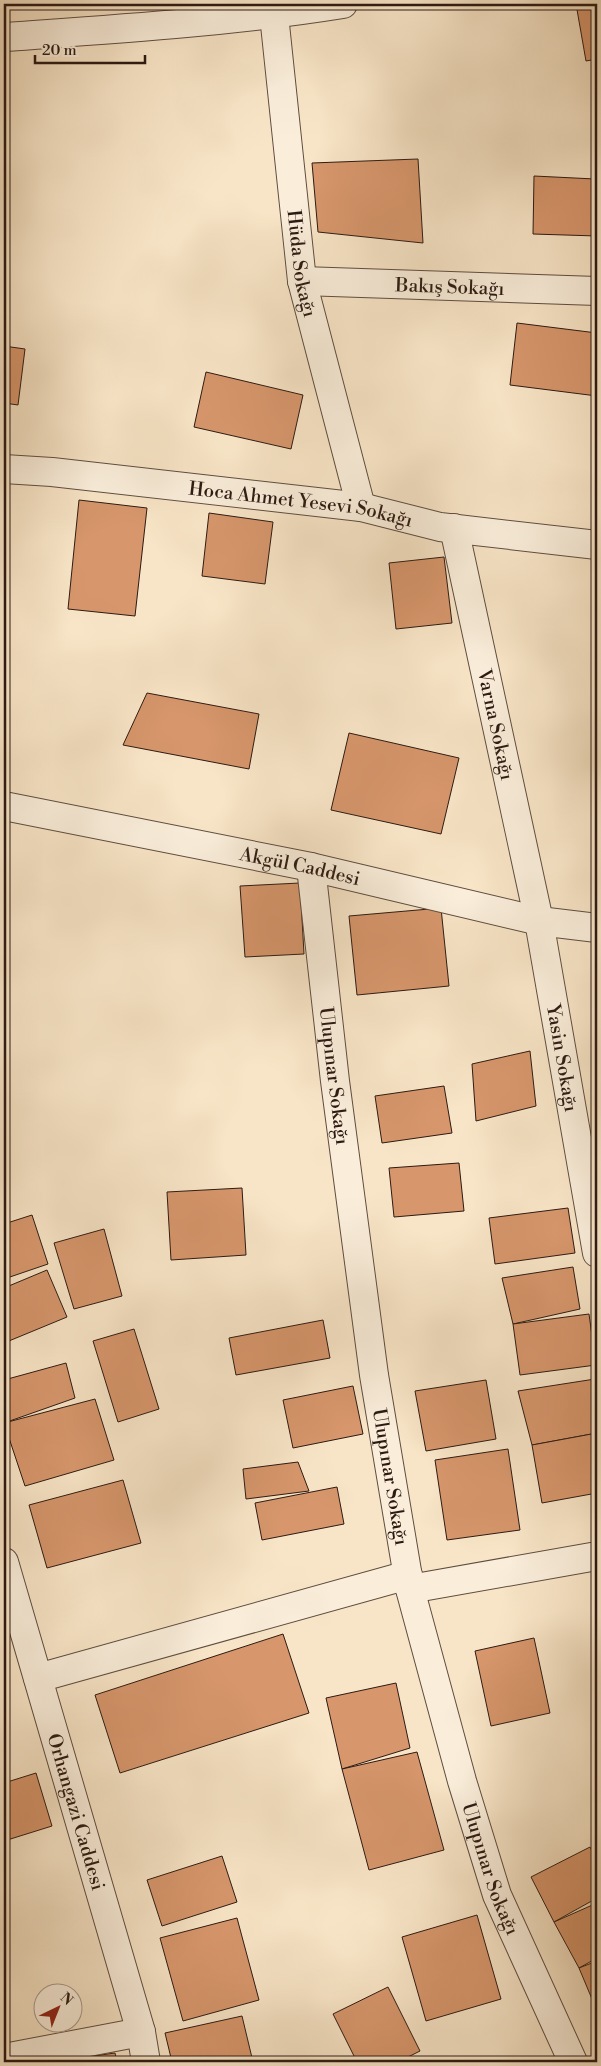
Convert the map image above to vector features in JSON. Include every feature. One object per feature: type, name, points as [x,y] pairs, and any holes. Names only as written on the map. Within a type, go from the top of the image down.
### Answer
[{"type":"street","points":[[4,37],[199,13],[274,15],[343,4]]},
{"type":"street","name":"Hüda Sokağı","points":[[274,15],[302,281],[361,507]]},
{"type":"street","name":"Bakış Sokağı","points":[[302,281],[597,291]]},
{"type":"street","name":"Hoca Ahmet Yesevi Sokağı","points":[[4,469],[52,472],[361,507],[440,527],[597,545]]},
{"type":"street","name":"Varna Sokağı","points":[[454,528],[539,921]]},
{"type":"street","name":"Akgül Caddesi","points":[[4,806],[311,867],[539,921],[597,928]]},
{"type":"street","name":"Ulupınar Sokağı","points":[[311,867],[335,1081],[374,1375],[409,1582],[462,1781],[497,1895],[573,2062]]},
{"type":"street","name":"Yasin Sokağı","points":[[539,921],[597,1253]]},
{"type":"street","points":[[38,1678],[409,1582],[597,1556]]},
{"type":"street","name":"Orhangazi Caddesi","points":[[4,1562],[140,2032],[146,2062]]},
{"type":"street","points":[[4,2058],[140,2032]]},
{"type":"building","points":[[576,4],[597,4],[597,59],[586,61]]},
{"type":"building","points":[[418,159],[423,243],[318,232],[312,163]]},
{"type":"building","points":[[534,176],[595,179],[597,236],[533,234]]},
{"type":"building","points":[[517,323],[597,333],[597,396],[510,385]]},
{"type":"building","points":[[4,346],[25,349],[18,405],[4,403]]},
{"type":"building","points":[[206,372],[303,395],[291,449],[194,427]]},
{"type":"building","points":[[79,500],[147,508],[135,616],[68,609]]},
{"type":"building","points":[[209,513],[273,522],[265,584],[202,576]]},
{"type":"building","points":[[444,557],[452,623],[396,629],[389,563]]},
{"type":"building","points":[[147,693],[259,714],[249,769],[123,745]]},
{"type":"building","points":[[349,733],[459,758],[441,834],[331,810]]},
{"type":"building","points":[[300,883],[304,954],[245,957],[240,886]]},
{"type":"building","points":[[441,908],[449,986],[357,995],[349,916]]},
{"type":"building","points":[[530,1051],[536,1106],[476,1121],[472,1064]]},
{"type":"building","points":[[444,1086],[452,1133],[382,1143],[375,1096]]},
{"type":"building","points":[[459,1163],[464,1211],[394,1217],[389,1168]]},
{"type":"building","points":[[242,1188],[246,1255],[171,1260],[167,1192]]},
{"type":"building","points":[[568,1208],[575,1253],[495,1264],[489,1218]]},
{"type":"building","points":[[32,1215],[48,1264],[4,1279],[4,1224]]},
{"type":"building","points":[[104,1229],[122,1296],[74,1309],[54,1243]]},
{"type":"building","points":[[573,1267],[580,1309],[513,1324],[502,1278]]},
{"type":"building","points":[[47,1270],[67,1317],[4,1343],[4,1288]]},
{"type":"building","points":[[589,1314],[596,1365],[520,1375],[513,1324]]},
{"type":"building","points":[[323,1320],[330,1358],[236,1375],[229,1338]]},
{"type":"building","points":[[134,1329],[159,1409],[118,1422],[93,1341]]},
{"type":"building","points":[[66,1363],[75,1398],[4,1423],[4,1380]]},
{"type":"building","points":[[595,1379],[597,1433],[532,1445],[518,1391]]},
{"type":"building","points":[[486,1380],[496,1439],[426,1451],[415,1391]]},
{"type":"building","points":[[353,1386],[363,1434],[293,1448],[283,1400]]},
{"type":"building","points":[[95,1399],[114,1460],[25,1486],[4,1423]]},
{"type":"building","points":[[597,1433],[597,1493],[542,1503],[532,1445]]},
{"type":"building","points":[[508,1449],[520,1530],[447,1540],[435,1460]]},
{"type":"building","points":[[298,1462],[309,1491],[246,1499],[243,1469]]},
{"type":"building","points":[[123,1480],[141,1543],[47,1568],[29,1505]]},
{"type":"building","points":[[337,1487],[344,1524],[262,1540],[255,1503]]},
{"type":"building","points":[[283,1634],[309,1713],[120,1773],[95,1695]]},
{"type":"building","points":[[534,1638],[550,1713],[491,1726],[475,1651]]},
{"type":"building","points":[[396,1683],[410,1748],[342,1769],[326,1698]]},
{"type":"building","points":[[417,1752],[444,1850],[369,1870],[342,1769]]},
{"type":"building","points":[[36,1773],[52,1826],[4,1841],[4,1783]]},
{"type":"building","points":[[590,1847],[597,1861],[597,1898],[554,1922],[531,1877]]},
{"type":"building","points":[[222,1856],[237,1902],[162,1926],[147,1880]]},
{"type":"building","points":[[597,1903],[597,1958],[579,1968],[554,1922]]},
{"type":"building","points":[[477,1915],[501,1999],[426,2021],[402,1937]]},
{"type":"building","points":[[237,1918],[259,2000],[183,2021],[160,1938]]},
{"type":"building","points":[[597,1961],[597,2011],[579,1968]]},
{"type":"building","points":[[388,1987],[420,2051],[398,2062],[357,2062],[333,2014]]},
{"type":"building","points":[[242,2016],[253,2062],[172,2062],[165,2033]]},
{"type":"building","points":[[115,2053],[117,2062],[51,2062]]}]
